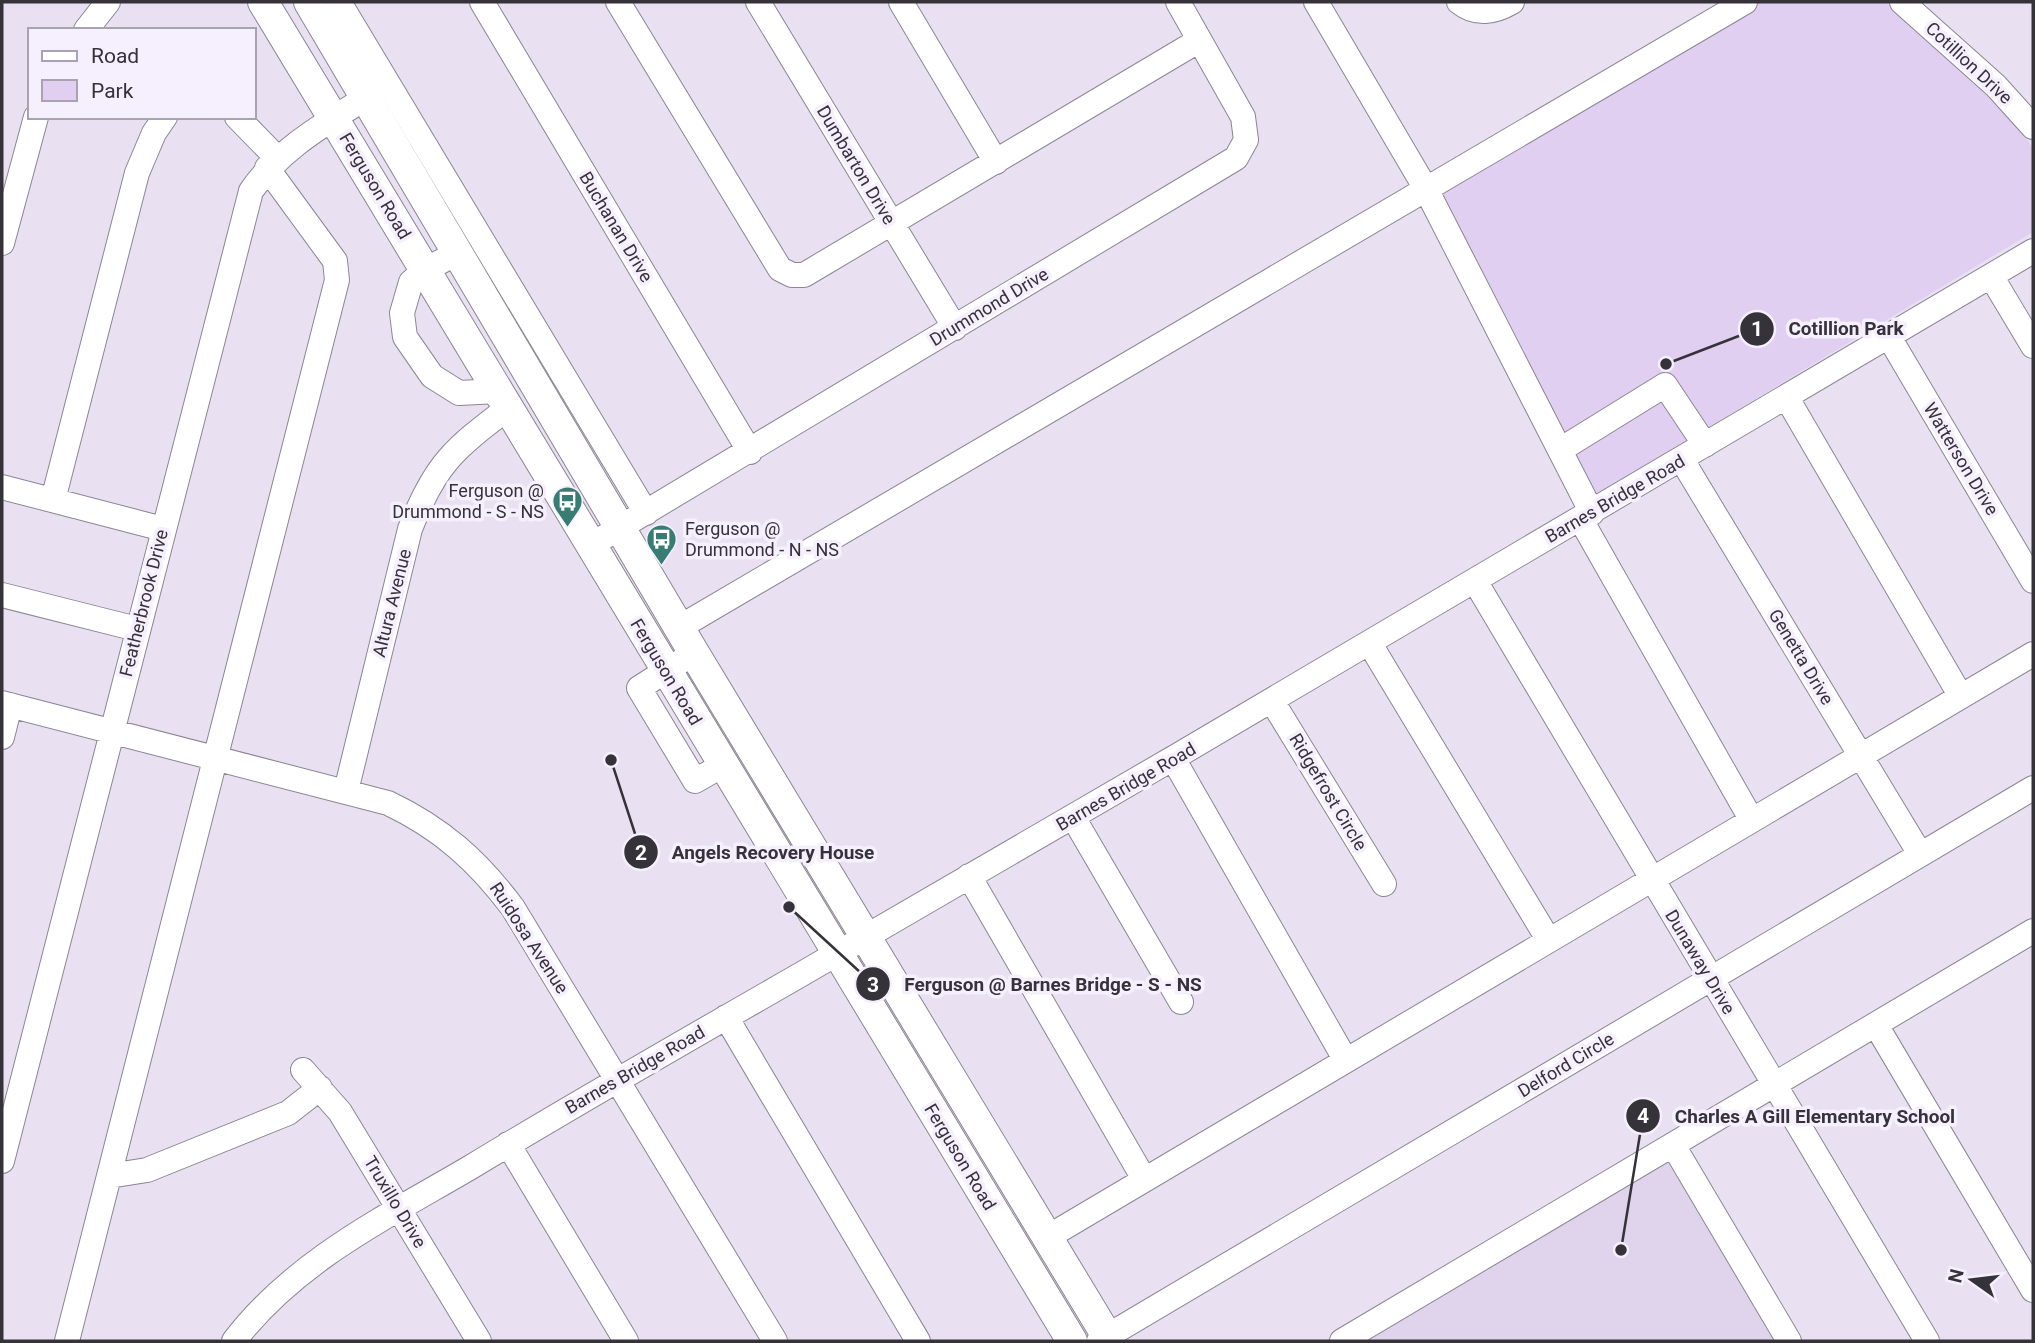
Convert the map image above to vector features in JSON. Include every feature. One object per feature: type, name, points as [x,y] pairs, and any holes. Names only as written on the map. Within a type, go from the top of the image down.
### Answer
[{"type":"main road","name":"Ferguson Road","points":[[263,2],[664,670],[1072,1341]]},
{"type":"main road","name":"Ferguson Road","points":[[309,2],[457,253],[634,521],[694,653],[1048,1237],[1105,1340]]},
{"type":"street","points":[[88,28],[108,2]]},
{"type":"street","points":[[340,2],[634,521]]},
{"type":"street","name":"Buchanan Drive","points":[[482,2],[750,452]]},
{"type":"street","points":[[618,2],[780,269],[792,275],[804,275],[892,225],[1198,41]]},
{"type":"street","name":"Dumbarton Drive","points":[[758,2],[955,328]]},
{"type":"street","points":[[901,2],[996,162]]},
{"type":"street","name":"Drummond Drive","points":[[591,545],[1236,158],[1246,141],[1243,117],[1178,2]]},
{"type":"street","points":[[1316,2],[1426,189],[1560,450],[1586,516],[1751,818]]},
{"type":"street","points":[[1469,7],[1490,12],[1512,2]]},
{"type":"street","points":[[680,626],[1745,2]]},
{"type":"street","name":"Cotillion Drive","points":[[1902,2],[1996,86],[2033,127]]},
{"type":"street","name":"Featherbrook Drive","points":[[2,1161],[251,191],[272,163],[367,97]]},
{"type":"street","points":[[2,243],[35,119]]},
{"type":"street","points":[[53,500],[137,173],[164,119]]},
{"type":"street","points":[[66,1341],[217,759],[337,280],[335,261],[272,163],[239,119]]},
{"type":"street","name":"Barnes Bridge Road","points":[[234,1341],[278,1291],[325,1254],[399,1209],[616,1078],[1174,760],[2033,251]]},
{"type":"street","points":[[457,253],[425,270],[411,282],[402,313],[405,337],[432,376],[459,393],[503,400]]},
{"type":"street","points":[[1991,276],[2033,346]]},
{"type":"street","name":"Watterson Drive","points":[[1889,337],[2033,581]]},
{"type":"street","points":[[1560,450],[1665,385],[1705,446]]},
{"type":"street","points":[[1787,398],[1959,695]]},
{"type":"street","name":"Altura Avenue","points":[[346,791],[410,529],[426,488],[456,447],[503,400]]},
{"type":"street","name":"Genetta Drive","points":[[1682,460],[1920,854]]},
{"type":"street","points":[[2,486],[163,529]]},
{"type":"street","name":"Dunaway Drive","points":[[1475,581],[1774,1088],[1927,1341]]},
{"type":"street","points":[[2,595],[137,629]]},
{"type":"street","points":[[1370,644],[1548,939]]},
{"type":"street","points":[[664,670],[694,653]]},
{"type":"street","points":[[1048,1237],[1751,818],[2033,654]]},
{"type":"street","name":"Ridgefrost Circle","points":[[1272,701],[1384,884]]},
{"type":"street","points":[[2,737],[6,704]]},
{"type":"street","name":"Ruidosa Avenue","points":[[6,704],[388,803],[421,819],[485,870],[513,908],[775,1341]]},
{"type":"street","points":[[1174,760],[1345,1059]]},
{"type":"street","name":"Delford Circle","points":[[1105,1340],[2033,789]]},
{"type":"street","points":[[1073,817],[1181,1002]]},
{"type":"street","points":[[969,876],[1144,1179]]},
{"type":"street","points":[[1342,1341],[1774,1088],[2033,932]]},
{"type":"street","points":[[726,1017],[918,1341]]},
{"type":"street","points":[[1876,1025],[2033,1290]]},
{"type":"street","name":"Truxillo Drive","points":[[303,1070],[341,1112],[479,1341]]},
{"type":"street","points":[[109,1176],[147,1170],[288,1113],[320,1088]]},
{"type":"street","points":[[508,1144],[626,1341]]},
{"type":"street","points":[[1673,1145],[1789,1341]]},
{"type":"shaded area","points":[[1677,1157],[1786,1341],[1357,1341],[1663,1158]]},
{"type":"green space","points":[[1748,2],[1886,2],[1991,98],[2026,138],[2033,151],[2033,232],[1594,496],[1424,200]]},
{"type":"place","name":"Cotillion Park","points":[[1666,364]]},
{"type":"place","name":"Ferguson @ Drummond - S - NS","points":[[567,528]]},
{"type":"place","name":"Ferguson @ Drummond - N - NS","points":[[662,566]]},
{"type":"place","name":"Angels Recovery House","points":[[611,760]]},
{"type":"place","name":"Ferguson @ Barnes Bridge - S - NS","points":[[789,907]]},
{"type":"place","name":"Charles A Gill Elementary School","points":[[1621,1250]]}]
